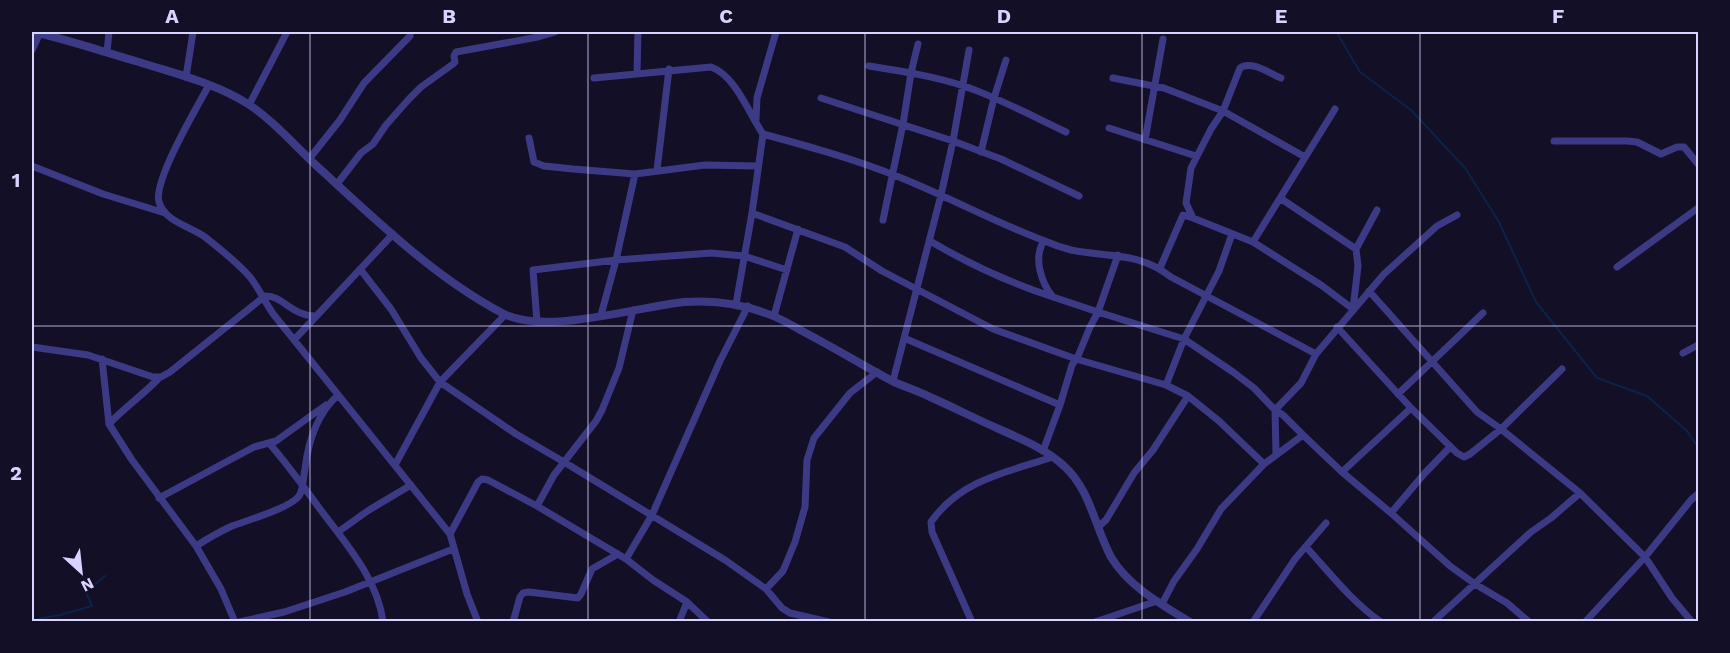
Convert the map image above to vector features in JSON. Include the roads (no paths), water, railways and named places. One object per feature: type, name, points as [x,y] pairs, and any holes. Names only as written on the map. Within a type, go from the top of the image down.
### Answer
[{"type":"street","points":[[32,50],[37,32],[186,76],[249,105],[393,234],[446,277],[505,315],[521,320],[553,322],[684,302],[709,302],[748,306],[774,316],[893,381],[1020,438],[1053,457],[1079,484],[1103,540],[1127,578],[1190,621]]},
{"type":"street","points":[[107,51],[109,32]]},
{"type":"street","points":[[186,76],[193,32]]},
{"type":"street","points":[[249,105],[287,32]]},
{"type":"street","points":[[337,184],[361,153],[373,144],[386,125],[421,87],[453,64],[456,52],[555,32]]},
{"type":"street","points":[[637,74],[638,32]]},
{"type":"street","points":[[756,124],[757,98],[776,32]]},
{"type":"street","points":[[309,159],[364,83],[410,36]]},
{"type":"street","points":[[1145,140],[1163,39]]},
{"type":"street","points":[[883,220],[918,44]]},
{"type":"street","points":[[893,381],[941,195],[969,50]]},
{"type":"street","points":[[981,152],[1006,60]]},
{"type":"street","points":[[869,66],[911,73],[963,86],[1066,132]]},
{"type":"street","points":[[1193,218],[1186,203],[1191,168],[1223,111],[1238,72],[1243,66],[1252,66],[1281,78]]},
{"type":"street","points":[[594,78],[669,69],[714,67],[723,74],[744,101],[763,134],[892,174],[1044,241],[1070,250],[1118,255],[1160,268],[1171,277],[1316,354]]},
{"type":"street","points":[[657,170],[669,69]]},
{"type":"street","points":[[1113,78],[1156,86],[1223,111],[1305,156]]},
{"type":"street","points":[[165,213],[159,202],[160,184],[209,85]]},
{"type":"street","points":[[821,98],[953,141],[1079,196]]},
{"type":"street","points":[[1253,242],[1335,109]]},
{"type":"street","points":[[1109,128],[1196,156]]},
{"type":"street","points":[[736,304],[763,134]]},
{"type":"street","points":[[529,138],[532,160],[536,164],[573,169],[635,174],[705,165],[758,166]]},
{"type":"street","points":[[1554,141],[1636,142],[1661,154],[1677,147],[1684,147],[1698,164]]},
{"type":"street","points":[[32,166],[103,194],[165,213],[202,235],[249,276],[294,340],[450,534],[478,621]]},
{"type":"street","points":[[601,315],[635,174]]},
{"type":"street","points":[[1280,198],[1356,249]]},
{"type":"street","points":[[1617,267],[1698,208]]},
{"type":"street","points":[[1353,309],[1358,266],[1356,249],[1377,210]]},
{"type":"street","points":[[752,213],[845,247],[882,271],[993,328],[1076,359],[1166,385],[1188,396],[1230,430],[1264,464]]},
{"type":"street","points":[[1276,454],[1275,410],[1301,383],[1316,354],[1384,274],[1437,226],[1457,214]]},
{"type":"street","points":[[1160,268],[1183,215],[1253,242],[1321,285],[1353,309]]},
{"type":"street","points":[[774,316],[798,229]]},
{"type":"street","points":[[294,340],[393,234]]},
{"type":"street","points":[[1166,385],[1184,339],[1219,271],[1232,234]]},
{"type":"street","points":[[930,241],[964,261],[1001,277],[1053,297],[1184,339],[1254,388],[1342,472],[1450,566],[1507,603],[1528,621]]},
{"type":"street","points":[[1044,241],[1038,251],[1039,263],[1044,280],[1053,297]]},
{"type":"street","points":[[537,322],[533,270],[711,252],[744,256],[787,270]]},
{"type":"street","points":[[1043,451],[1060,405],[1071,364],[1076,359],[1098,312],[1118,255]]},
{"type":"street","points":[[360,269],[391,309],[421,358],[440,382],[516,434],[725,560],[766,589],[782,608],[790,613],[829,621]]},
{"type":"street","points":[[1368,291],[1478,412],[1580,493],[1645,557],[1672,598],[1692,621]]},
{"type":"street","points":[[109,424],[159,378],[167,375],[263,298],[274,297],[302,315],[315,316]]},
{"type":"street","points":[[626,559],[652,515],[716,371],[748,306]]},
{"type":"street","points":[[537,506],[554,475],[602,410],[619,368],[633,310]]},
{"type":"street","points":[[1398,394],[1483,313]]},
{"type":"street","points":[[394,465],[440,382],[505,315]]},
{"type":"street","points":[[1337,327],[1411,408],[1462,457],[1468,456],[1501,429],[1562,369]]},
{"type":"street","points":[[904,338],[1060,405]]},
{"type":"street","points":[[1683,353],[1698,345]]},
{"type":"street","points":[[32,347],[102,359],[159,378]]},
{"type":"street","points":[[102,359],[109,424],[159,498],[196,546],[221,589],[235,621]]},
{"type":"street","points":[[766,589],[783,571],[801,523],[806,498],[807,460],[814,438],[850,393],[877,372]]},
{"type":"street","points":[[159,498],[239,454],[279,439],[338,395]]},
{"type":"street","points":[[1098,527],[1106,520],[1134,473],[1153,450],[1188,396]]},
{"type":"street","points":[[196,546],[232,526],[294,500],[300,494],[312,434],[328,404]]},
{"type":"street","points":[[1342,472],[1411,408]]},
{"type":"street","points":[[1095,621],[1160,602],[1197,549],[1221,509],[1264,464],[1303,435]]},
{"type":"street","points":[[269,443],[338,532],[372,582],[383,621]]},
{"type":"street","points":[[1391,513],[1450,447]]},
{"type":"street","points":[[972,621],[932,532],[931,522],[945,506],[967,488],[1053,457]]},
{"type":"street","points":[[450,534],[472,490],[482,479],[488,480],[626,559],[687,602],[708,621]]},
{"type":"street","points":[[338,532],[411,485]]},
{"type":"street","points":[[1433,621],[1524,538],[1580,493]]},
{"type":"street","points":[[1585,621],[1645,557],[1698,494]]},
{"type":"street","points":[[1253,621],[1295,559],[1326,523]]},
{"type":"street","points":[[1306,547],[1368,613],[1381,621]]},
{"type":"street","points":[[239,621],[284,612],[372,582],[453,549]]},
{"type":"street","points":[[513,621],[523,593],[578,598],[592,569],[618,554]]},
{"type":"street","points":[[679,621],[687,602]]},
{"type":"waterway","points":[[1328,32],[1337,33],[1360,72],[1411,110],[1465,168],[1499,222],[1536,302],[1597,378],[1647,396],[1687,431],[1698,447]]},
{"type":"waterway","points":[[32,620],[92,606],[86,592],[105,576]]}]
